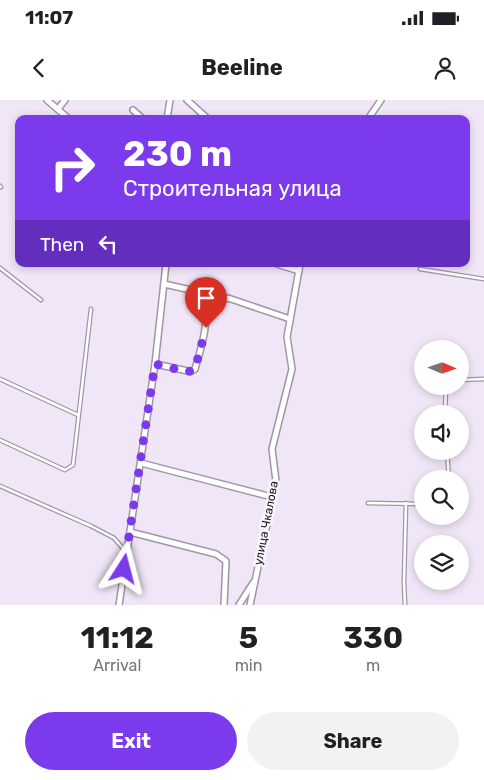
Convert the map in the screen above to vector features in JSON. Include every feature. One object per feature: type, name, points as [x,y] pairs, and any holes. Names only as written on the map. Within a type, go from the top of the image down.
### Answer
[{"type":"street","points":[[47,100],[65,115]]},
{"type":"street","points":[[58,109],[65,100]]},
{"type":"street","points":[[168,115],[170,100]]},
{"type":"street","points":[[187,100],[204,115]]},
{"type":"street","points":[[371,115],[381,100]]},
{"type":"street","points":[[133,110],[139,115]]},
{"type":"street","points":[[119,605],[155,364],[166,267]]},
{"type":"street","points":[[286,267],[299,271]]},
{"type":"street","name":"улица Чкалова","points":[[250,605],[276,481],[272,449],[292,369],[287,337],[300,267]]},
{"type":"street","points":[[164,284],[231,299],[290,319]]},
{"type":"street","points":[[155,364],[188,372],[195,369],[206,328],[207,306],[203,292]]},
{"type":"street","points":[[141,463],[272,497]]},
{"type":"street","points":[[130,532],[216,554],[226,561],[224,605]]},
{"type":"street","points":[[239,605],[256,578]]},
{"type":"lane","points":[[0,268],[40,300]]},
{"type":"lane","points":[[420,269],[484,279]]},
{"type":"lane","points":[[0,440],[65,470],[72,465],[92,310]]},
{"type":"lane","points":[[0,379],[78,414]]},
{"type":"lane","points":[[469,380],[484,379]]},
{"type":"lane","points":[[0,486],[114,538],[127,553]]},
{"type":"lane","points":[[368,503],[414,504]]},
{"type":"lane","points":[[405,605],[406,503]]},
{"type":"route","points":[[124,569],[155,364],[188,372],[195,369],[206,328]]}]
